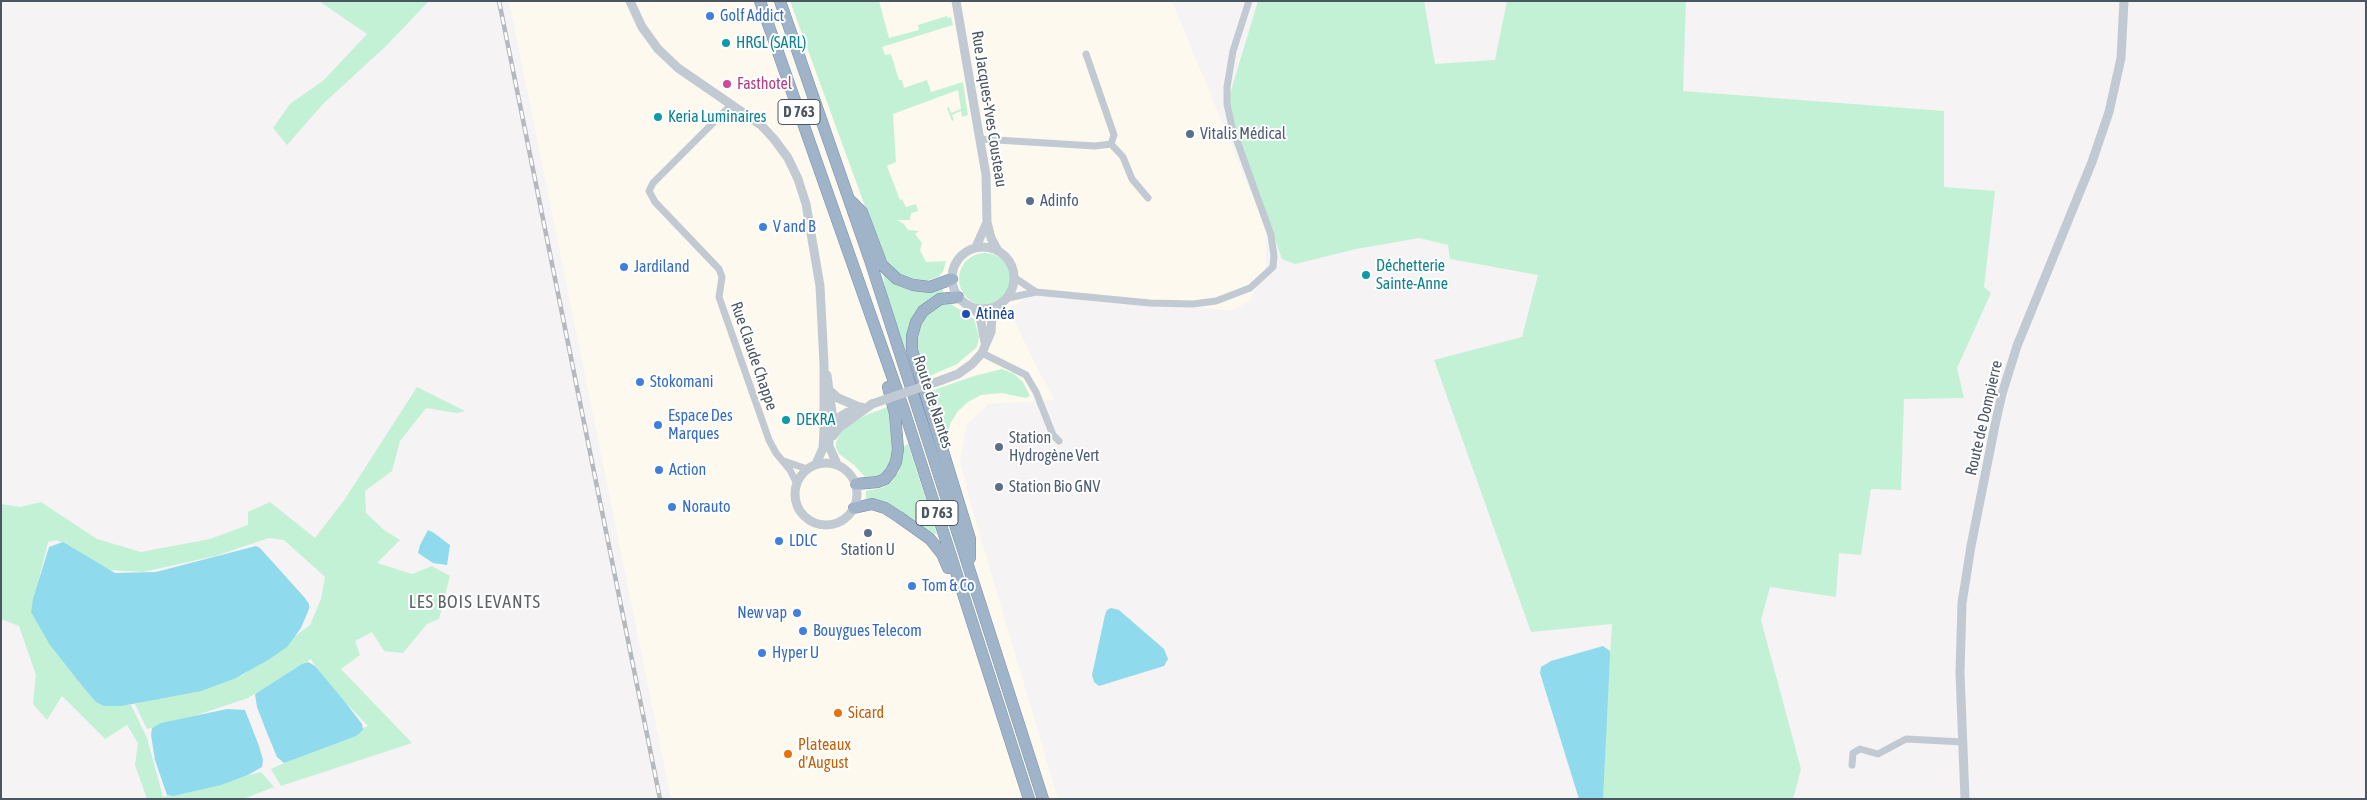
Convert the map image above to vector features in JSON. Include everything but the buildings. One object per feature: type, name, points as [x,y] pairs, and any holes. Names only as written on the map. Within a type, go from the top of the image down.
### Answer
[{"type":"highway","name":"Route de Nantes","points":[[760,1],[891,373],[1029,799]]},
{"type":"highway","name":"Route de Nantes","points":[[780,1],[850,200],[1043,799]]},
{"type":"highway","points":[[850,200],[862,212],[882,265],[897,279],[913,285],[930,287],[952,279]]},
{"type":"highway","points":[[958,297],[940,299],[922,310],[912,336],[912,350],[970,539],[970,570]]},
{"type":"highway","points":[[856,484],[878,482],[885,479],[892,472],[896,462],[898,449],[895,414],[888,386],[891,373]]},
{"type":"highway","points":[[854,508],[872,504],[884,508],[930,539],[942,554],[957,597],[971,617]]},
{"type":"street","points":[[630,1],[642,27],[658,49],[678,68],[751,118],[774,139],[788,158],[798,179],[806,204],[820,286],[824,364],[824,431],[823,448],[812,467],[797,484]]},
{"type":"street","name":"Rue Jacques-Yves Cousteau","points":[[956,1],[986,175],[987,222],[991,238],[997,249]]},
{"type":"street","points":[[974,308],[990,309],[1008,298],[1036,292],[1150,303],[1193,304],[1216,301],[1250,288],[1273,267],[1274,256],[1271,235],[1232,127],[1227,104],[1227,86],[1233,51],[1249,1]]},
{"type":"street","name":"Route de Dompierre","points":[[1965,799],[1960,673],[1962,603],[1971,546],[2002,395],[2017,346],[2106,120],[2121,58],[2124,1]]},
{"type":"street","points":[[1086,54],[1114,135],[1111,144]]},
{"type":"street","name":"Rue Claude Chappe","points":[[731,105],[658,178],[649,191],[655,202],[719,269],[722,277],[719,297],[769,440],[776,453],[784,461]]},
{"type":"street","points":[[980,139],[1095,146],[1111,144]]},
{"type":"street","points":[[1111,144],[1123,156],[1132,179],[1148,198]]},
{"type":"street","name":"Rue Jacques-Yves Cousteau","points":[[976,247],[987,222]]},
{"type":"street","points":[[986,343],[980,317],[974,308],[958,297],[952,279],[953,268],[958,259],[966,251],[976,247],[986,246],[997,249],[1010,261],[1015,278],[1008,298]]},
{"type":"street","points":[[1015,278],[1036,292]]},
{"type":"street","points":[[824,431],[834,420],[859,407],[942,380],[965,369],[982,352],[991,332],[992,316],[997,306]]},
{"type":"street","points":[[982,352],[1026,375],[1036,392],[1053,435],[1059,441]]},
{"type":"street","points":[[824,364],[834,420],[834,427],[829,434],[829,446],[837,464]]},
{"type":"street","points":[[830,391],[838,398],[859,407]]},
{"type":"street","points":[[829,446],[840,427],[872,404]]},
{"type":"street","points":[[784,461],[812,467],[826,462],[837,464],[851,474],[856,484],[858,497],[850,515],[832,524],[811,522],[802,515],[796,502],[797,484],[784,461]]},
{"type":"street","points":[[1852,765],[1853,753],[1860,749],[1878,754],[1906,739],[1963,742]]},
{"type":"shaded area","points":[[509,1],[1172,1],[1266,229],[1266,269],[1249,301],[1231,311],[1036,292],[1009,309],[1037,368],[1055,400],[989,404],[967,424],[960,460],[969,498],[1058,799],[671,799]]},
{"type":"green space","points":[[319,1],[429,1],[386,46],[323,104],[287,145],[273,128],[290,104],[324,80],[367,34]]},
{"type":"green space","points":[[790,1],[879,1],[889,38],[919,30],[918,25],[947,16],[948,18],[951,17],[953,25],[882,47],[885,55],[891,54],[899,80],[902,80],[904,88],[927,80],[931,92],[963,82],[968,115],[962,117],[961,111],[952,115],[954,120],[952,121],[947,108],[949,107],[951,113],[961,109],[958,90],[893,114],[896,162],[887,166],[900,200],[902,199],[906,207],[916,204],[918,211],[911,213],[910,220],[897,220],[904,224],[908,230],[919,231],[915,234],[922,243],[920,250],[926,262],[946,261],[943,272],[938,277],[925,281],[909,279],[896,274],[885,261]]},
{"type":"green space","points":[[1258,1],[1424,1],[1435,64],[1495,60],[1507,1],[1686,1],[1683,91],[1944,111],[1944,187],[1995,191],[1984,287],[1991,293],[1957,368],[1964,398],[1904,399],[1901,490],[1871,489],[1861,555],[1839,553],[1836,597],[1770,587],[1761,620],[1801,769],[1793,799],[1601,799],[1612,624],[1531,632],[1434,360],[1522,337],[1538,275],[1450,259],[1448,245],[1419,238],[1356,249],[1295,264],[1282,259],[1227,104]]},
{"type":"green space","points":[[985,253],[995,255],[1003,261],[1009,269],[1011,279],[1009,289],[1003,297],[995,303],[985,305],[975,303],[967,297],[961,289],[959,279],[961,269],[967,261],[975,255]]},
{"type":"green space","points":[[883,272],[942,287],[944,294],[920,308],[913,370],[911,370],[885,288]]},
{"type":"green space","points":[[948,302],[974,319],[979,337],[977,347],[957,364],[923,379],[915,343],[920,321],[938,304]]},
{"type":"green space","points":[[1002,369],[1014,374],[1023,382],[1030,396],[1026,398],[1002,393],[981,395],[968,402],[958,411],[950,424],[948,435],[944,436],[928,392],[974,376]]},
{"type":"green space","points":[[417,387],[465,411],[457,413],[426,408],[400,441],[392,471],[365,491],[366,513],[384,530],[400,540],[377,563],[412,574],[432,566],[450,576],[439,619],[427,624],[403,653],[384,651],[372,632],[355,641],[360,655],[341,669],[412,743],[281,786],[271,769],[368,726],[323,679],[311,659],[248,698],[147,729],[135,704],[243,675],[310,625],[321,599],[325,577],[284,540],[269,538],[215,556],[143,572],[110,570],[57,540],[48,542],[31,612],[106,706],[131,705],[147,738],[163,797],[261,772],[274,787],[243,799],[147,799],[135,765],[138,743],[127,725],[105,739],[62,696],[47,720],[33,704],[36,675],[19,626],[1,619],[1,504],[20,507],[41,502],[97,539],[141,552],[210,539],[248,525],[248,512],[270,502],[315,538],[345,499]]},
{"type":"green space","points":[[890,406],[895,457],[885,474],[870,479],[865,477],[854,465],[839,454],[836,442],[849,425],[866,415]]},
{"type":"green space","points":[[908,444],[937,534],[929,533],[879,502],[866,499],[866,491],[882,488],[892,481],[899,472],[903,447]]},
{"type":"water","points":[[428,530],[450,545],[447,565],[433,563],[418,553]]},
{"type":"water","points":[[63,542],[115,573],[156,572],[256,546],[260,548],[305,598],[309,604],[309,609],[301,628],[287,647],[236,678],[201,691],[122,706],[104,706],[96,702],[50,645],[31,612],[33,599],[49,547]]},
{"type":"water","points":[[1111,608],[1119,610],[1164,649],[1168,659],[1164,666],[1099,686],[1094,682],[1092,675],[1105,615],[1107,610]]},
{"type":"water","points":[[1603,646],[1610,651],[1610,657],[1603,799],[1579,799],[1540,673],[1541,667],[1551,661]]},
{"type":"water","points":[[308,662],[315,666],[345,702],[362,724],[363,730],[356,736],[284,763],[277,757],[257,707],[255,694]]},
{"type":"water","points":[[227,709],[245,710],[259,746],[263,760],[262,767],[248,775],[221,785],[173,796],[167,795],[155,760],[151,735],[152,728],[161,723]]},
{"type":"railway","points":[[499,1],[660,799]]},
{"type":"place","name":"Golf Addict","points":[[710,16]]},
{"type":"place","name":"HRGL (SARL)","points":[[726,43]]},
{"type":"place","name":"Fasthotel","points":[[727,84]]},
{"type":"place","name":"Keria Luminaires","points":[[658,117]]},
{"type":"place","name":"Vitalis Médical","points":[[1190,134]]},
{"type":"place","name":"Adinfo","points":[[1030,201]]},
{"type":"place","name":"V and B","points":[[763,227]]},
{"type":"place","name":"Jardiland","points":[[624,267]]},
{"type":"place","name":"Déchetterie Sainte-Anne","points":[[1366,275]]},
{"type":"place","name":"Atinéa","points":[[966,314]]},
{"type":"place","name":"Stokomani","points":[[640,382]]},
{"type":"place","name":"DEKRA","points":[[786,420]]},
{"type":"place","name":"Espace Des Marques","points":[[658,425]]},
{"type":"place","name":"Station Hydrogène Vert","points":[[999,447]]},
{"type":"place","name":"Action","points":[[659,470]]},
{"type":"place","name":"Station Bio GNV","points":[[999,487]]},
{"type":"place","name":"Norauto","points":[[672,507]]},
{"type":"place","name":"Station U","points":[[868,533]]},
{"type":"place","name":"LDLC","points":[[779,541]]},
{"type":"place","name":"Tom & Co","points":[[912,586]]},
{"type":"place","name":"New vap","points":[[797,613]]},
{"type":"place","name":"Bouygues Telecom","points":[[803,631]]},
{"type":"place","name":"Hyper U","points":[[762,653]]},
{"type":"place","name":"Sicard","points":[[838,713]]},
{"type":"place","name":"Plateaux d'August","points":[[788,754]]},
{"type":"district","name":"LES BOIS LEVANTS","points":[[475,602]]}]
